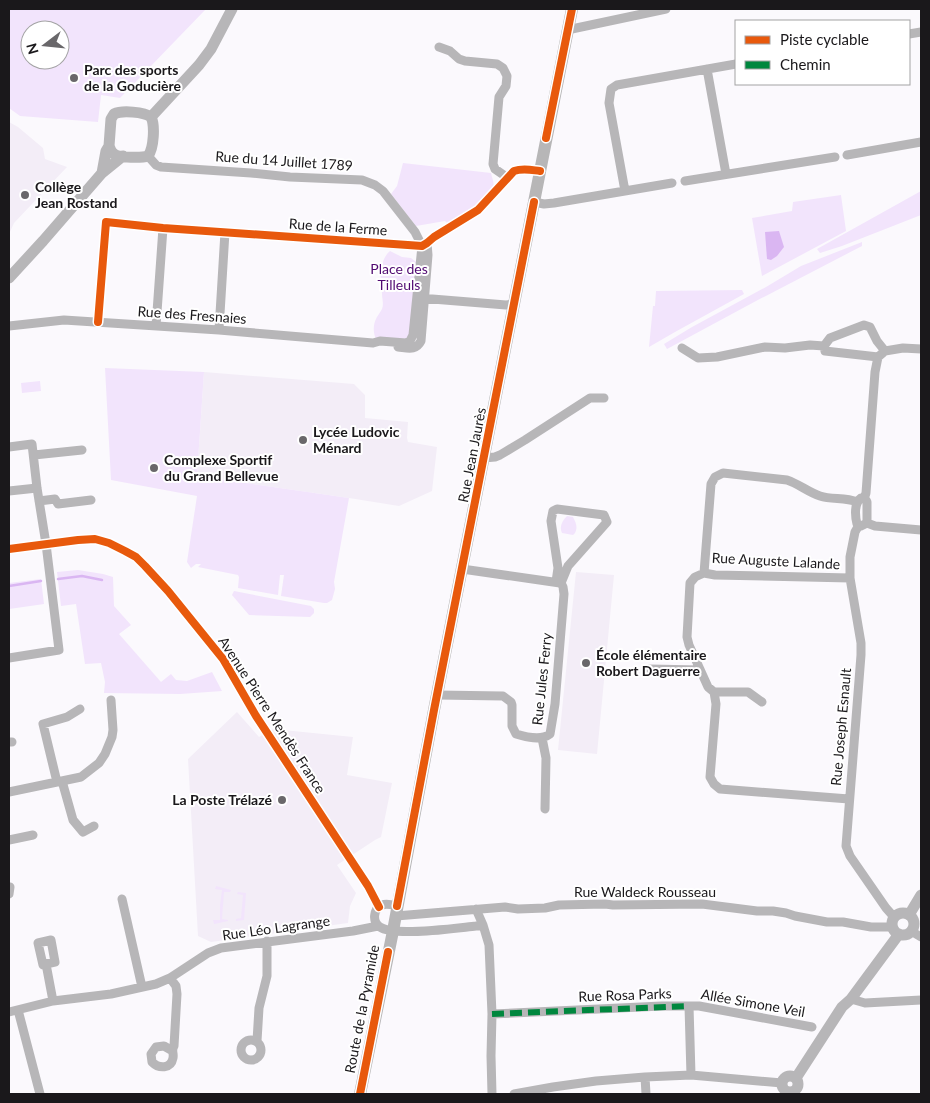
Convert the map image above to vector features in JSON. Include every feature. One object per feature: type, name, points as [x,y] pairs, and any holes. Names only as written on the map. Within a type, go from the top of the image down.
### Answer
[{"type":"main road","name":"Rue Jean Jaurès","points":[[392,930],[572,9]]},
{"type":"main road","name":"Route de la Pyramide","points":[[360,1094],[392,930]]},
{"type":"street","points":[[151,117],[199,65],[211,49],[232,9]]},
{"type":"street","points":[[568,30],[625,13],[666,9]]},
{"type":"street","points":[[439,47],[450,51],[459,59],[465,61],[497,64],[504,68],[507,76],[506,86],[499,97],[493,164],[495,169],[508,178]]},
{"type":"street","points":[[625,191],[609,103],[611,88],[617,85],[735,64]]},
{"type":"street","points":[[707,69],[726,174]]},
{"type":"street","points":[[118,112],[146,114],[151,117],[154,123],[152,151],[148,156],[142,158],[123,156],[111,152],[109,146],[111,119],[114,114],[118,112]]},
{"type":"street","points":[[847,155],[921,142]]},
{"type":"street","points":[[102,173],[106,151],[109,146]]},
{"type":"street","points":[[9,278],[102,173],[123,156]]},
{"type":"street","name":"Rue du 14 Juillet 1789","points":[[148,156],[156,165],[161,167],[290,177],[362,180],[383,191],[424,244]]},
{"type":"street","points":[[685,181],[835,157]]},
{"type":"street","points":[[514,304],[506,305],[421,298],[428,255],[424,244],[478,210],[514,171],[520,169],[540,171]]},
{"type":"street","points":[[534,202],[554,203],[672,183]]},
{"type":"street","name":"Rue de la Ferme","points":[[98,322],[106,222],[163,228],[424,244]]},
{"type":"street","points":[[156,326],[163,228]]},
{"type":"street","points":[[218,330],[226,232]]},
{"type":"street","name":"Rue des Fresnaies","points":[[9,326],[56,320],[98,322],[218,330],[414,348],[421,341],[421,298]]},
{"type":"street","points":[[860,500],[866,493],[875,372],[881,354],[870,327],[864,325],[830,338],[824,346],[825,352],[881,354],[903,348],[921,349]]},
{"type":"street","points":[[682,348],[698,358],[717,357],[765,347],[786,348],[810,344],[824,346]]},
{"type":"street","name":"Rue Jean Jaurès","points":[[484,458],[500,455],[590,398],[604,398]]},
{"type":"street","points":[[9,447],[32,444],[59,650],[9,658]]},
{"type":"street","points":[[34,455],[82,450]]},
{"type":"street","name":"Rue Auguste Lalande","points":[[850,578],[715,575],[704,573],[711,484],[715,477],[723,473],[787,480],[797,483],[822,497],[860,500]]},
{"type":"street","points":[[9,492],[37,488]]},
{"type":"street","points":[[39,501],[55,499],[58,504],[91,500]]},
{"type":"street","name":"Rue Joseph Esnault","points":[[860,500],[856,521],[863,524],[855,532],[850,557],[850,578],[861,643],[861,655],[846,846],[850,856],[886,908],[895,926]]},
{"type":"street","name":"Rue Jules Ferry","points":[[557,509],[604,516],[607,522],[568,566],[558,583],[558,568],[551,521],[553,512],[557,509]]},
{"type":"street","points":[[863,524],[921,530]]},
{"type":"street","name":"Avenue Pierre Mendès France","points":[[9,549],[96,539],[125,551],[151,572],[223,659],[252,708],[368,886],[379,907]]},
{"type":"street","points":[[462,569],[558,583]]},
{"type":"street","points":[[704,573],[695,577],[690,583],[687,637],[700,670],[708,687],[714,692],[748,692],[762,702]]},
{"type":"street","name":"Rue Jules Ferry","points":[[437,695],[503,696],[511,702],[512,726],[516,734],[542,738],[550,734],[552,730],[564,594],[563,587],[558,583]]},
{"type":"street","points":[[649,669],[700,670]]},
{"type":"street","points":[[714,692],[716,704],[710,777],[720,789],[849,799]]},
{"type":"street","points":[[9,792],[81,777],[99,763],[112,738],[111,700]]},
{"type":"street","points":[[80,709],[68,717],[43,724],[73,820],[83,832],[94,826]]},
{"type":"street","points":[[542,738],[546,758],[545,809]]},
{"type":"street","points":[[9,840],[33,835]]},
{"type":"street","points":[[909,915],[921,895]]},
{"type":"street","points":[[122,899],[142,987]]},
{"type":"street","points":[[396,911],[387,904],[379,907],[374,915],[375,922],[382,929],[404,933],[483,925]]},
{"type":"street","name":"Rue Waldeck Rousseau","points":[[396,911],[518,909],[545,908],[559,905],[702,904],[779,912],[803,918],[827,922],[843,922],[871,928],[895,926]]},
{"type":"street","points":[[476,910],[483,925],[488,945],[492,1014],[492,1094]]},
{"type":"street","points":[[796,1078],[786,1077],[782,1083],[784,1090],[791,1093],[796,1090],[798,1086],[796,1078],[842,1007],[851,999],[895,926],[897,915],[903,913],[909,915],[913,921],[913,928],[916,934],[905,935],[895,926]]},
{"type":"street","name":"Rue Léo Lagrange","points":[[9,1012],[53,1001],[111,994],[156,984],[170,978],[221,948],[378,926]]},
{"type":"street","points":[[257,1042],[258,1008],[268,970],[267,941]]},
{"type":"street","points":[[46,964],[53,1001]]},
{"type":"street","points":[[170,978],[176,986],[177,994],[174,1046],[171,1050]]},
{"type":"street","points":[[851,999],[865,1003],[921,1000]]},
{"type":"street","name":"Rue Rosa Parks","points":[[492,1014],[689,1006],[691,1075]]},
{"type":"street","name":"Allée Simone Veil","points":[[689,1006],[699,1006],[812,1027]]},
{"type":"street","points":[[18,1010],[40,1094]]},
{"type":"street","points":[[514,1094],[596,1081],[691,1075],[782,1083]]},
{"type":"street","points":[[645,1077],[646,1094]]},
{"type":"shaded area","name":"Collège Jean Rostand","points":[[9,122],[43,148],[45,159],[67,167],[14,223],[9,234]]},
{"type":"shaded area","points":[[779,231],[784,247],[777,256],[771,260],[767,259],[765,232]]},
{"type":"shaded area","name":"Lycée Ludovic Ménard","points":[[204,372],[354,384],[365,395],[365,418],[408,422],[408,442],[437,447],[432,491],[399,506],[197,476]]},
{"type":"shaded area","name":"École élémentaire Robert Daguerre","points":[[576,572],[614,575],[597,754],[558,750]]},
{"type":"shaded area","points":[[237,712],[259,737],[273,729],[353,737],[347,775],[392,783],[381,837],[337,865],[356,893],[350,906],[348,923],[211,942],[198,936],[188,759]]},
{"type":"green space","name":"Parc des sports de la Goducière","points":[[9,9],[206,9],[120,98],[101,95],[98,122],[20,116],[9,108]]},
{"type":"green space","points":[[403,163],[491,173],[494,183],[493,189],[491,194],[481,204],[449,225],[445,221],[416,226],[391,194],[397,186]]},
{"type":"green space","points":[[921,191],[921,215],[842,246],[820,253],[817,249]]},
{"type":"green space","points":[[841,195],[846,231],[762,276],[752,218],[792,211],[793,202]]},
{"type":"green space","points":[[862,242],[862,246],[667,349],[664,344],[801,266]]},
{"type":"green space","name":"Place des Tilleuls","points":[[390,251],[402,257],[411,258],[416,262],[409,339],[376,339],[374,334],[375,321],[383,305],[382,265]]},
{"type":"green space","points":[[742,290],[744,294],[649,347],[656,291]]},
{"type":"green space","name":"Complexe Sportif du Grand Bellevue","points":[[105,368],[204,372],[197,476],[349,498],[332,600],[324,603],[281,596],[284,575],[280,575],[278,595],[238,588],[238,575],[198,567],[201,564],[196,564],[191,568],[187,562],[197,496],[111,480]]},
{"type":"green space","points":[[40,381],[41,391],[22,393],[21,383]]},
{"type":"green space","points":[[567,516],[573,517],[576,523],[573,535],[562,533],[561,531],[562,524]]},
{"type":"green space","points":[[78,570],[113,577],[114,606],[131,625],[119,634],[161,682],[171,674],[176,680],[187,681],[212,672],[222,691],[180,694],[104,693],[105,682],[101,663],[85,664],[76,604],[61,606],[57,572]]},
{"type":"green space","points":[[41,579],[44,604],[9,609],[9,583]]},
{"type":"green space","points":[[234,591],[311,606],[314,609],[314,613],[310,617],[249,615],[232,595]]},
{"type":"green space","points":[[216,886],[231,890],[230,892],[224,892],[222,919],[228,921],[214,924],[213,920],[220,920],[222,890],[215,889]]},
{"type":"green space","points":[[238,892],[246,893],[244,920],[236,921],[236,919],[241,918],[243,895],[237,894]]},
{"type":"waterway","points":[[58,579],[82,576],[102,580]]},
{"type":"waterway","points":[[9,586],[41,581]]},
{"type":"marked path","points":[[492,1014],[689,1006]]},
{"type":"cycle path","points":[[546,138],[572,9]]},
{"type":"cycle path","points":[[98,322],[106,222],[163,228],[422,246],[478,210],[514,171],[524,169],[540,171]]},
{"type":"cycle path","points":[[397,906],[534,202]]},
{"type":"cycle path","points":[[9,549],[95,539],[109,543],[136,557],[168,591],[223,659],[256,716],[368,886],[379,907]]},
{"type":"cycle path","points":[[360,1094],[388,952]]},
{"type":"place","name":"Parc des sports de la Goducière","points":[[74,78]]},
{"type":"place","name":"Collège Jean Rostand","points":[[25,195]]},
{"type":"place","name":"Lycée Ludovic Ménard","points":[[303,440]]},
{"type":"place","name":"Complexe Sportif du Grand Bellevue","points":[[154,468]]},
{"type":"place","name":"École élémentaire Robert Daguerre","points":[[586,663]]},
{"type":"place","name":"La Poste Trélazé","points":[[282,800]]}]
